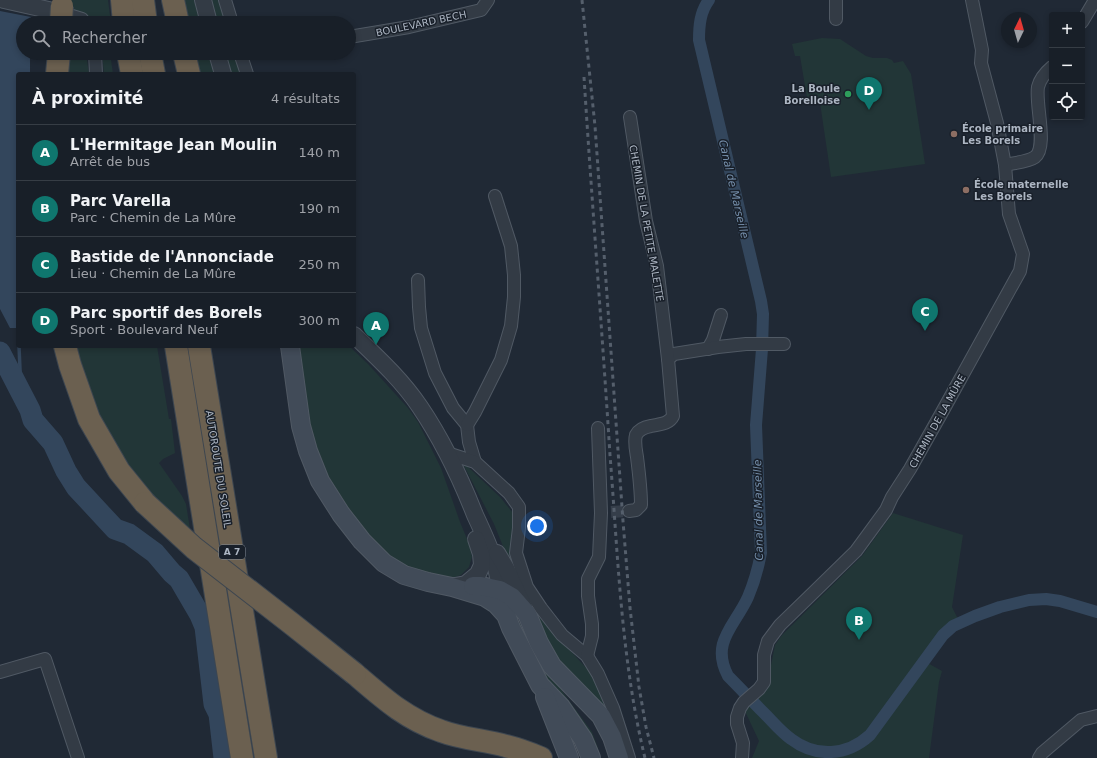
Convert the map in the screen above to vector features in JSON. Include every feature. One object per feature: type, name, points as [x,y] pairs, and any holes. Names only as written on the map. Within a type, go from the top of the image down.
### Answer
[{"type":"highway","points":[[122,0],[123,16]]},
{"type":"highway","points":[[144,0],[145,16]]},
{"type":"highway","points":[[172,0],[176,16]]},
{"type":"highway","points":[[57,72],[58,60]]},
{"type":"highway","points":[[129,60],[132,72]]},
{"type":"highway","points":[[151,60],[154,72]]},
{"type":"highway","points":[[186,60],[189,72]]},
{"type":"highway","points":[[66,348],[89,419],[119,471],[145,503],[194,548],[355,674],[391,705],[407,716],[421,724],[442,732],[465,738],[505,745],[529,752],[540,758]]},
{"type":"highway","name":"A 7","points":[[176,348],[242,758]]},
{"type":"highway","name":"AUTOROUTE DU SOLEIL","points":[[199,348],[266,758]]},
{"type":"main road","points":[[290,348],[302,426],[308,451],[320,481],[341,514],[362,541],[384,563],[404,575],[485,597],[496,604],[506,615],[540,685],[568,758]]},
{"type":"main road","points":[[452,587],[481,586],[500,590],[512,597],[527,614],[539,643],[552,666],[585,708],[600,732],[606,748],[606,758]]},
{"type":"main road","points":[[552,666],[601,716],[612,737],[619,758]]},
{"type":"main road","points":[[540,685],[561,708],[583,740],[591,758]]},
{"type":"street","points":[[4,0],[72,16]]},
{"type":"street","points":[[203,0],[207,16]]},
{"type":"street","points":[[225,0],[230,16]]},
{"type":"street","name":"BOULEVARD BECH","points":[[356,36],[409,27],[475,12],[481,10],[488,0]]},
{"type":"street","points":[[836,0],[836,19]]},
{"type":"street","name":"CHEMIN DE LA MÛRE","points":[[742,758],[743,743],[737,724],[737,717],[744,702],[759,689],[764,682],[764,656],[768,641],[786,620],[856,552],[886,510],[1020,271],[1023,254],[1009,214],[1005,165],[997,122],[982,63],[982,50],[972,0]]},
{"type":"street","points":[[1085,16],[1094,0]]},
{"type":"street","points":[[95,60],[96,72]]},
{"type":"street","points":[[219,60],[222,72]]},
{"type":"street","points":[[242,60],[246,72]]},
{"type":"street","points":[[1005,165],[1031,159],[1036,156],[1040,150],[1041,142],[1037,99],[1038,86],[1044,74],[1049,70]]},
{"type":"street","name":"CHEMIN DE LA PETITE MALETTE","points":[[629,511],[636,510],[641,504],[636,435],[641,429],[646,427],[667,423],[673,416],[657,266],[646,221],[630,117]]},
{"type":"street","points":[[467,424],[476,412],[500,360],[511,326],[514,297],[514,275],[511,246],[495,196]]},
{"type":"street","points":[[418,280],[421,328],[435,373],[453,408],[467,424],[469,442],[475,462]]},
{"type":"street","points":[[708,349],[713,340],[721,315]]},
{"type":"street","points":[[356,337],[395,376],[419,406],[447,452],[465,489],[494,560],[506,615]]},
{"type":"street","points":[[668,359],[674,354],[708,349],[756,344],[784,344]]},
{"type":"street","points":[[587,656],[592,636],[588,579],[599,557],[606,513],[598,428]]},
{"type":"street","points":[[447,452],[475,462],[509,493],[520,507],[516,553],[528,587],[541,608],[562,635],[587,656],[598,674],[613,708],[629,758]]},
{"type":"street","points":[[452,587],[466,584],[478,574],[482,565],[481,554],[469,520],[465,489]]},
{"type":"street","points":[[482,530],[506,568],[527,614]]},
{"type":"street","points":[[0,672],[44,659],[78,758]]},
{"type":"street","points":[[1039,758],[1042,753],[1081,720],[1097,716]]},
{"type":"green space","points":[[68,0],[108,0],[110,16],[86,16],[77,12],[69,11]]},
{"type":"green space","points":[[180,0],[194,0],[198,16],[183,16]]},
{"type":"green space","points":[[211,0],[218,0],[224,16],[215,16]]},
{"type":"green space","points":[[822,38],[840,39],[866,56],[873,58],[887,58],[892,60],[894,63],[903,61],[911,74],[925,164],[831,177],[820,103],[808,104],[800,56],[795,56],[792,44]]},
{"type":"green space","points":[[66,60],[87,60],[89,72],[65,72]]},
{"type":"green space","points":[[103,60],[111,60],[113,72],[104,72]]},
{"type":"green space","points":[[193,60],[211,60],[214,72],[196,72]]},
{"type":"green space","points":[[227,60],[239,60],[243,72],[230,72]]},
{"type":"green space","points":[[74,348],[157,348],[169,419],[171,419],[175,453],[163,459],[159,463],[186,504],[191,535],[151,497],[117,453],[93,406]]},
{"type":"green space","points":[[300,348],[351,348],[368,364],[408,408],[418,422],[441,468],[470,546],[472,557],[469,567],[461,575],[453,578],[431,576],[403,566],[382,552],[331,488],[315,448],[307,409]]},
{"type":"green space","points":[[466,465],[500,497],[513,513],[514,527],[511,552],[517,581],[494,524],[464,466]]},
{"type":"green space","points":[[893,513],[963,535],[952,607],[960,623],[944,635],[924,661],[942,671],[939,682],[929,758],[752,758],[759,741],[743,707],[769,675],[775,645],[782,635],[862,556]]},
{"type":"green space","points":[[511,604],[522,628],[540,658],[592,732],[598,748],[597,756],[524,643]]},
{"type":"green space","points":[[536,617],[539,617],[590,672],[602,695],[611,720],[566,670],[542,631]]},
{"type":"water","points":[[0,11],[26,16],[16,16],[16,60],[30,60],[30,72],[16,72],[16,328],[10,328],[0,309]]},
{"type":"waterway","name":"Canal de Marseille","points":[[709,0],[701,19],[699,40],[763,314],[762,349],[756,425],[761,553],[756,576],[748,597],[726,635],[723,644],[723,664],[728,676],[780,730],[791,739],[801,745],[821,752],[841,751],[861,742],[870,735],[943,635],[953,626],[1000,607],[1029,600],[1046,599],[1060,601],[1097,612]]},
{"type":"waterway","points":[[19,348],[21,393]]},
{"type":"waterway","points":[[0,352],[30,410],[33,420],[53,443],[66,471],[76,487],[115,529],[129,534],[155,553],[179,579],[200,615],[205,627],[214,704],[219,714],[224,758]]},
{"type":"tunnel","points":[[611,512],[629,511]]},
{"type":"railway","points":[[582,0],[595,126],[630,608],[639,687],[646,727],[654,758]]},
{"type":"railway","points":[[584,77],[618,569],[625,645],[637,721],[645,758]]},
{"type":"place","name":"La Boule Borelloise","points":[[848,94]]},
{"type":"place","name":"Parc sportif des Borels","points":[[869,110]]},
{"type":"place","name":"École primaire Les Borels","points":[[954,134]]},
{"type":"place","name":"École maternelle Les Borels","points":[[966,190]]},
{"type":"place","name":"Bastide de l'Annonciade","points":[[925,331]]},
{"type":"place","name":"L'Hermitage Jean Moulin","points":[[376,345]]},
{"type":"place","name":"Parc Varella","points":[[859,640]]}]
